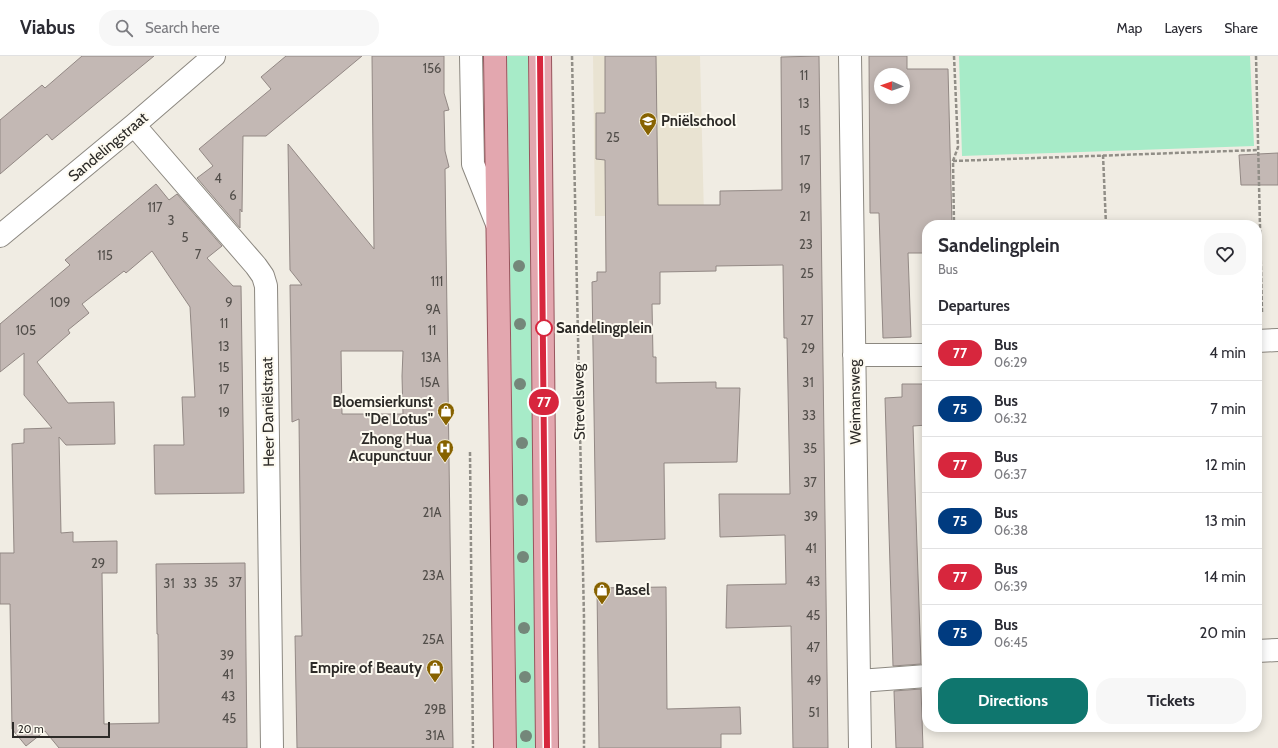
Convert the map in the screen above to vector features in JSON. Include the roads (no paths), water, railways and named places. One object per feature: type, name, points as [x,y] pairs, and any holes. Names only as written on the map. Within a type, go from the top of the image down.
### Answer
[{"type":"main road","points":[[495,56],[505,748]]},
{"type":"main road","points":[[541,57],[548,748]]},
{"type":"street","name":"Sandelingstraat","points":[[0,236],[134,125],[214,56]]},
{"type":"street","points":[[471,56],[473,164],[498,225]]},
{"type":"street","name":"Weimansweg","points":[[850,56],[860,748]]},
{"type":"street","name":"Heer Daniëlstraat","points":[[134,125],[256,266],[263,276],[266,286],[272,748]]},
{"type":"street","points":[[854,355],[922,355]]},
{"type":"street","points":[[1262,651],[1278,650]]},
{"type":"street","points":[[859,682],[922,676]]},
{"type":"place","name":"Pniëlschool","points":[[648,136]]},
{"type":"place","name":"Sandelingplein","points":[[544,328]]},
{"type":"place","name":"Bloemsierkunst \"De Lotus\"","points":[[446,426]]},
{"type":"place","name":"Zhong Hua Acupunctuur","points":[[445,463]]},
{"type":"place","name":"Basel","points":[[602,605]]},
{"type":"place","name":"Empire of Beauty","points":[[435,683]]}]
